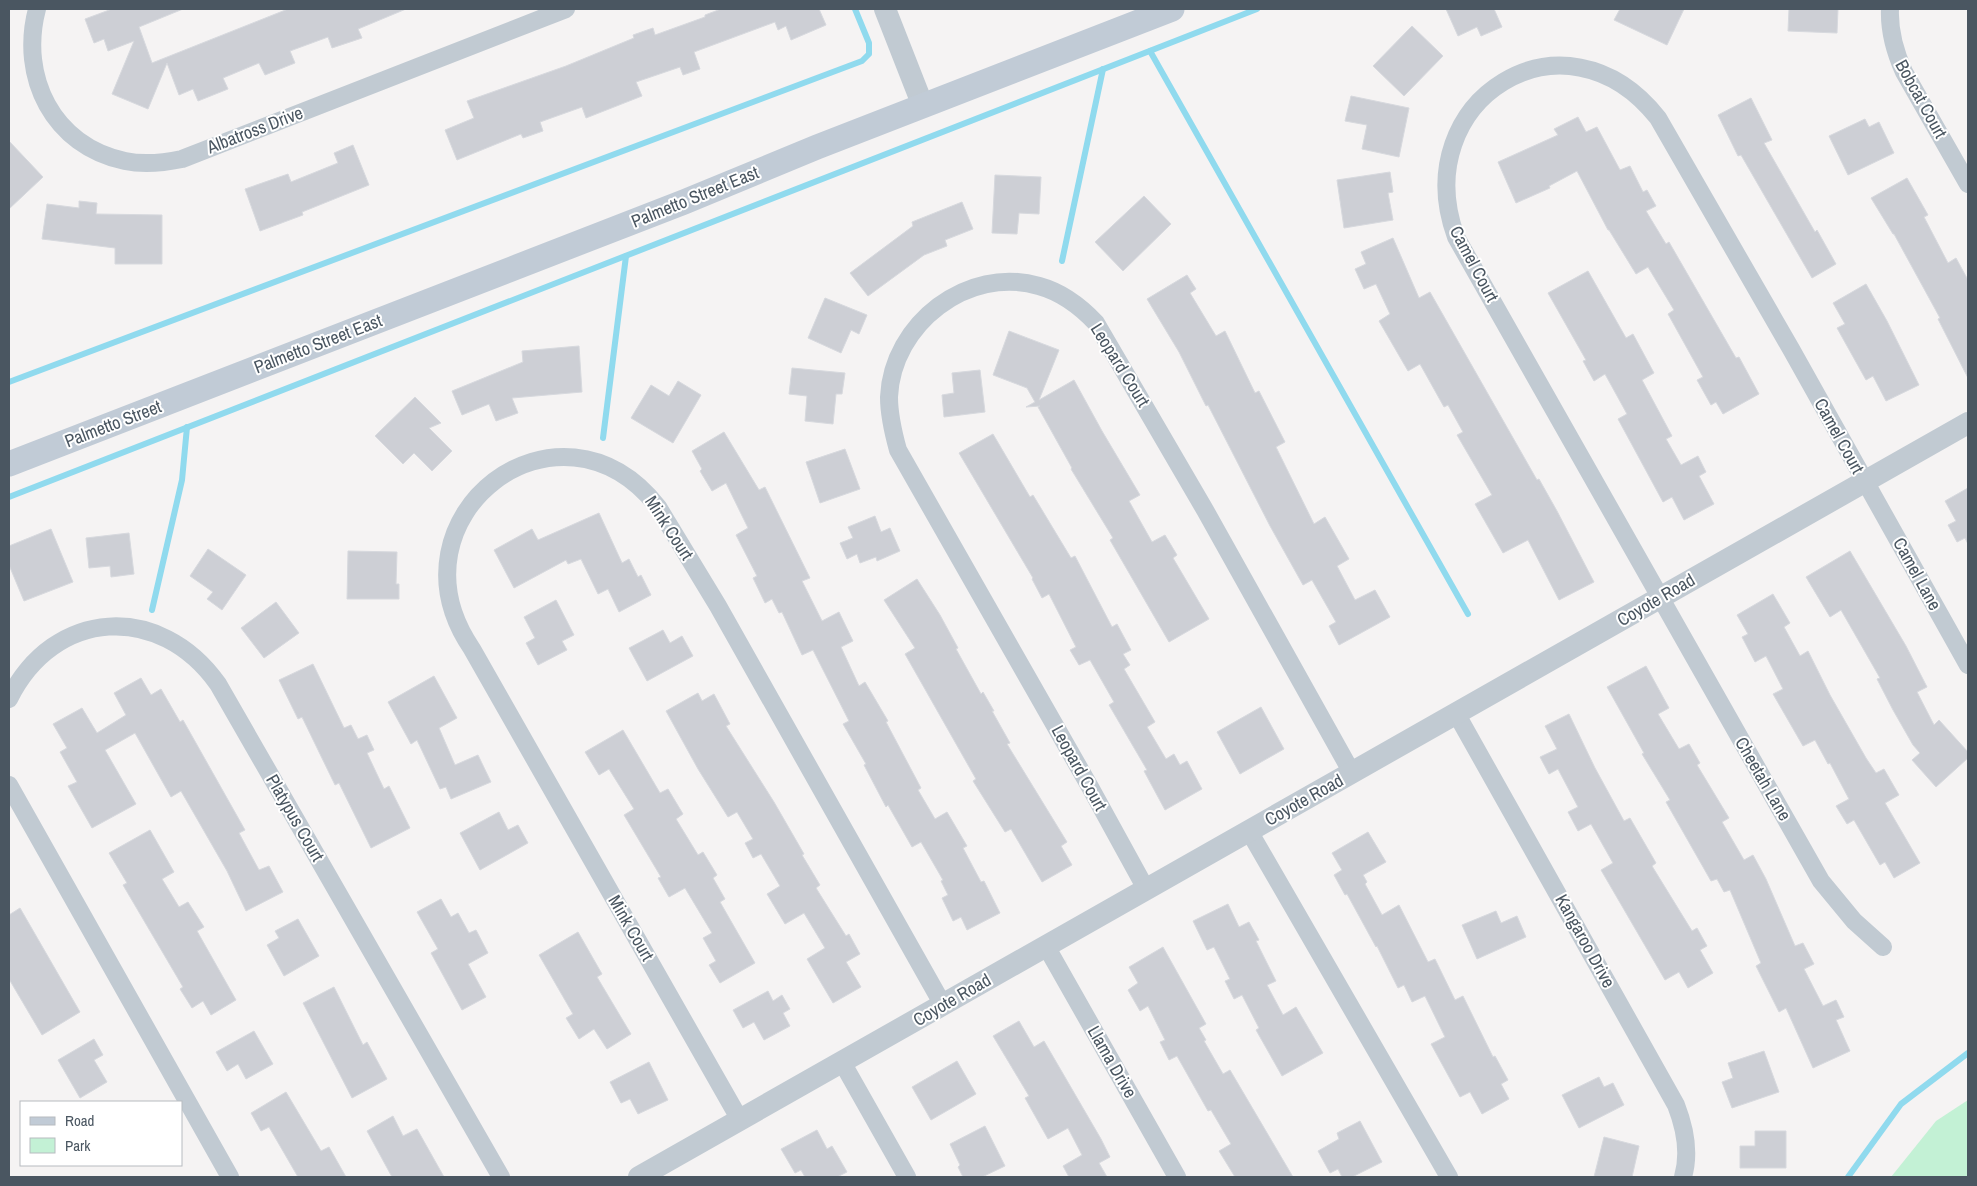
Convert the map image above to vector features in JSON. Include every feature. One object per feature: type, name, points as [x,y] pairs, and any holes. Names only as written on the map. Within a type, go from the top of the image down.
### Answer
[{"type":"main road","name":"Palmetto Street East","points":[[217,383],[684,202],[816,147],[1172,9]]},
{"type":"main road","name":"Palmetto Street","points":[[9,464],[217,383]]},
{"type":"street","name":"Albatross Drive","points":[[37,9],[31,40],[32,56],[34,72],[48,106],[60,122],[89,147],[125,161],[144,163],[182,159],[566,9]]},
{"type":"street","points":[[885,9],[923,106]]},
{"type":"street","name":"Bobcat Court","points":[[1890,9],[1892,38],[1896,55],[1968,184]]},
{"type":"street","name":"Camel Court","points":[[1660,598],[1463,251],[1451,222],[1446,190],[1446,174],[1453,143],[1468,114],[1480,100],[1510,78],[1527,71],[1546,67],[1583,67],[1618,80],[1647,103],[1663,126],[1865,482]]},
{"type":"street","name":"Leopard Court","points":[[1146,889],[898,450],[891,423],[889,396],[897,361],[915,329],[940,304],[955,295],[987,284],[1022,282],[1039,286],[1070,300],[1096,323],[1205,510],[1352,773]]},
{"type":"street","name":"Coyote Road","points":[[639,1177],[1968,423]]},
{"type":"street","name":"Mink Court","points":[[740,1120],[454,616],[448,598],[446,578],[450,550],[459,523],[481,492],[512,470],[527,463],[560,457],[592,460],[623,473],[636,482],[653,500],[718,606],[943,1005]]},
{"type":"street","name":"Camel Lane","points":[[1865,482],[1968,665]]},
{"type":"street","name":"Cheetah Lane","points":[[1660,598],[1821,881],[1854,921],[1883,947]]},
{"type":"street","name":"Platypus Court","points":[[9,699],[27,668],[55,644],[89,630],[108,627],[145,630],[179,644],[208,668],[501,1177]]},
{"type":"street","name":"Kangaroo Drive","points":[[1456,714],[1676,1104],[1685,1138],[1686,1156],[1682,1177]]},
{"type":"street","points":[[9,785],[230,1177]]},
{"type":"street","points":[[1249,831],[1449,1177]]},
{"type":"street","name":"Llama Drive","points":[[1046,946],[1177,1177]]},
{"type":"street","points":[[842,1062],[908,1177]]},
{"type":"green space","points":[[1968,1100],[1968,1177],[1891,1177],[1936,1121]]},
{"type":"building","points":[[112,9],[183,9],[139,27],[152,63],[288,9],[406,9],[358,29],[362,38],[332,48],[328,37],[290,51],[295,63],[265,75],[259,63],[223,78],[228,89],[198,101],[193,89],[179,95],[167,63],[148,109],[112,94],[134,41],[108,51],[104,39],[94,43],[85,19]]},
{"type":"building","points":[[721,9],[819,9],[826,25],[791,40],[786,26],[778,30],[775,22],[694,52],[700,69],[683,75],[680,67],[636,82],[642,96],[586,118],[582,107],[540,122],[543,131],[523,138],[521,134],[457,160],[445,130],[474,118],[467,101],[566,66],[634,38],[633,35],[653,28],[655,35],[705,17],[705,15]]},
{"type":"building","points":[[1446,9],[1494,9],[1502,27],[1481,36],[1477,27],[1458,36]]},
{"type":"building","points":[[1620,9],[1684,9],[1667,45],[1614,20]]},
{"type":"building","points":[[1789,9],[1838,9],[1837,33],[1788,31]]},
{"type":"building","points":[[1412,26],[1443,56],[1404,96],[1373,66]]},
{"type":"building","points":[[1351,96],[1409,108],[1399,157],[1362,149],[1367,125],[1345,121]]},
{"type":"building","points":[[1751,98],[1772,140],[1764,143],[1815,232],[1817,230],[1836,264],[1812,278],[1741,155],[1738,156],[1718,115]]},
{"type":"building","points":[[1578,117],[1586,132],[1597,127],[1620,170],[1630,166],[1643,192],[1647,190],[1656,206],[1646,211],[1666,244],[1669,242],[1736,358],[1739,357],[1759,394],[1723,414],[1716,402],[1711,405],[1697,380],[1703,377],[1668,314],[1674,310],[1648,267],[1636,274],[1608,230],[1577,171],[1549,186],[1550,188],[1516,203],[1498,162],[1558,135],[1554,129]]},
{"type":"building","points":[[1865,119],[1869,127],[1879,122],[1894,153],[1848,175],[1829,136]]},
{"type":"building","points":[[9,141],[43,177],[9,209]]},
{"type":"building","points":[[353,145],[369,185],[302,212],[303,215],[260,231],[245,189],[288,174],[291,182],[338,163],[334,153]]},
{"type":"building","points":[[1390,172],[1393,192],[1388,193],[1393,220],[1344,228],[1337,180]]},
{"type":"building","points":[[995,175],[1041,177],[1039,214],[1019,213],[1017,234],[992,233]]},
{"type":"building","points":[[1907,178],[1928,215],[1924,217],[1948,263],[1956,258],[1968,280],[1968,378],[1938,319],[1940,318],[1894,234],[1871,198]]},
{"type":"building","points":[[1144,196],[1171,224],[1123,271],[1095,242]]},
{"type":"building","points":[[79,201],[97,203],[96,214],[162,215],[162,264],[115,264],[115,248],[42,239],[47,204],[79,208]]},
{"type":"building","points":[[962,202],[973,229],[945,240],[947,246],[924,255],[868,296],[850,273],[913,226],[912,222]]},
{"type":"building","points":[[1393,238],[1419,298],[1430,292],[1537,480],[1539,479],[1594,582],[1559,600],[1528,540],[1503,553],[1475,504],[1492,495],[1457,435],[1463,432],[1448,405],[1444,407],[1420,364],[1408,371],[1379,321],[1390,314],[1376,284],[1364,289],[1355,269],[1366,264],[1361,252]]},
{"type":"building","points":[[1588,271],[1626,338],[1633,334],[1654,373],[1642,380],[1672,436],[1666,439],[1681,465],[1698,456],[1706,472],[1699,476],[1714,504],[1684,520],[1672,497],[1663,502],[1618,419],[1627,414],[1605,374],[1594,381],[1583,361],[1586,360],[1548,293]]},
{"type":"building","points":[[1187,275],[1196,289],[1190,293],[1216,336],[1225,331],[1255,393],[1259,391],[1285,442],[1276,447],[1314,524],[1325,517],[1349,559],[1337,566],[1355,600],[1375,590],[1390,617],[1339,645],[1329,626],[1336,622],[1312,580],[1303,585],[1270,526],[1208,405],[1206,406],[1179,352],[1147,299]]},
{"type":"building","points":[[1866,284],[1919,385],[1886,401],[1873,376],[1866,380],[1837,328],[1845,324],[1833,303]]},
{"type":"building","points":[[825,298],[867,315],[859,334],[851,330],[841,353],[808,338]]},
{"type":"building","points":[[1009,331],[1059,350],[1039,400],[1074,380],[1140,495],[1129,501],[1152,542],[1165,535],[1177,555],[1173,558],[1209,619],[1169,642],[1110,540],[1113,538],[1071,469],[1038,407],[1040,406],[1026,407],[1035,402],[1027,388],[993,375]]},
{"type":"building","points":[[579,346],[582,392],[512,398],[518,413],[496,421],[489,404],[462,415],[452,391],[523,362],[522,351]]},
{"type":"building","points":[[792,368],[845,373],[842,394],[836,394],[833,424],[805,421],[807,396],[789,394]]},
{"type":"building","points":[[980,370],[985,412],[944,417],[942,395],[954,393],[952,373]]},
{"type":"building","points":[[678,381],[701,395],[673,443],[631,418],[651,385],[669,396]]},
{"type":"building","points":[[415,397],[441,423],[429,428],[452,451],[432,471],[414,453],[403,464],[375,436]]},
{"type":"building","points":[[724,432],[759,490],[765,487],[810,578],[802,581],[822,621],[839,612],[853,641],[841,647],[859,686],[865,682],[888,721],[886,722],[921,788],[918,790],[935,819],[947,812],[967,846],[963,848],[981,882],[984,881],[1000,913],[967,930],[961,917],[953,921],[942,898],[948,895],[941,881],[943,880],[921,842],[912,847],[888,805],[886,807],[864,765],[866,764],[843,724],[849,721],[813,650],[802,655],[782,612],[779,613],[772,599],[765,603],[753,578],[757,576],[736,535],[748,528],[726,483],[712,491],[700,471],[702,469],[692,451]]},
{"type":"building","points":[[993,434],[1030,497],[1033,495],[1071,558],[1075,556],[1112,627],[1117,624],[1131,650],[1123,654],[1130,665],[1124,669],[1155,722],[1147,727],[1166,759],[1174,754],[1180,765],[1187,761],[1202,789],[1165,810],[1144,771],[1147,770],[1109,705],[1114,702],[1090,660],[1079,665],[1070,650],[1076,647],[1049,594],[1042,598],[1033,578],[959,453]]},
{"type":"building","points":[[845,449],[860,489],[820,503],[806,462]]},
{"type":"building","points":[[1968,488],[1968,544],[1965,538],[1957,542],[1948,525],[1956,521],[1945,501]]},
{"type":"building","points":[[599,513],[622,563],[629,559],[638,577],[641,575],[651,595],[619,612],[608,589],[598,594],[581,559],[568,564],[566,560],[514,588],[494,550],[532,529],[538,540]]},
{"type":"building","points":[[875,516],[881,532],[890,528],[900,551],[877,561],[876,557],[860,563],[857,554],[847,559],[840,543],[853,538],[848,527]]},
{"type":"building","points":[[51,529],[73,582],[24,601],[9,565],[9,546]]},
{"type":"building","points":[[129,533],[134,574],[111,577],[110,566],[89,568],[86,538]]},
{"type":"building","points":[[208,549],[246,575],[222,610],[207,599],[213,592],[190,576]]},
{"type":"building","points":[[348,551],[397,552],[396,584],[399,584],[399,599],[347,599]]},
{"type":"building","points":[[1850,551],[1906,646],[1927,687],[1917,692],[1934,725],[1939,720],[1968,752],[1968,758],[1936,787],[1912,760],[1920,753],[1913,745],[1893,710],[1877,679],[1880,678],[1841,610],[1830,617],[1806,577]]},
{"type":"building","points":[[917,579],[940,615],[981,694],[983,692],[994,711],[992,711],[1010,743],[1007,744],[1067,842],[1061,846],[1072,865],[1042,882],[1011,829],[1005,832],[973,781],[976,779],[905,654],[915,648],[884,600]]},
{"type":"building","points":[[1773,594],[1790,623],[1784,627],[1800,656],[1808,651],[1830,695],[1866,758],[1876,773],[1884,769],[1899,795],[1885,803],[1920,863],[1894,878],[1885,862],[1880,865],[1854,820],[1847,824],[1836,806],[1849,799],[1830,763],[1828,764],[1815,740],[1803,746],[1773,694],[1783,689],[1766,656],[1755,662],[1742,637],[1748,634],[1737,615]]},
{"type":"building","points":[[556,600],[574,635],[562,641],[567,650],[538,665],[526,643],[535,638],[524,617]]},
{"type":"building","points":[[276,602],[299,633],[264,658],[241,628]]},
{"type":"building","points":[[663,630],[670,643],[682,636],[693,656],[647,681],[629,648]]},
{"type":"building","points":[[313,664],[344,728],[351,725],[358,739],[367,735],[374,750],[367,753],[384,789],[389,786],[410,828],[371,848],[339,783],[335,785],[302,717],[298,719],[279,680]]},
{"type":"building","points":[[1646,666],[1669,708],[1658,714],[1679,749],[1689,744],[1700,763],[1697,765],[1729,818],[1722,822],[1744,860],[1753,855],[1766,879],[1795,946],[1803,943],[1814,964],[1804,969],[1823,1006],[1836,1000],[1844,1017],[1836,1020],[1850,1051],[1813,1068],[1786,1008],[1779,1012],[1756,966],[1761,963],[1730,890],[1724,892],[1717,879],[1711,881],[1666,802],[1670,800],[1642,754],[1644,753],[1607,687]]},
{"type":"building","points":[[434,676],[457,718],[439,728],[455,765],[478,755],[491,782],[451,799],[446,787],[440,789],[417,740],[411,744],[388,702]]},
{"type":"building","points":[[141,678],[151,695],[161,689],[180,722],[183,720],[245,830],[239,833],[259,870],[269,866],[283,892],[246,911],[227,871],[181,791],[171,797],[135,733],[105,750],[136,804],[92,828],[68,786],[77,782],[60,752],[67,748],[53,724],[82,708],[97,733],[126,715],[114,693]]},
{"type":"building","points":[[698,693],[702,701],[714,694],[730,724],[726,726],[804,854],[802,855],[820,885],[816,888],[846,936],[849,934],[860,954],[846,962],[861,987],[833,1003],[807,959],[825,948],[804,913],[785,924],[767,894],[780,886],[761,854],[753,858],[745,843],[753,839],[737,812],[728,817],[698,769],[666,711]]},
{"type":"building","points":[[1261,707],[1284,749],[1240,774],[1217,732]]},
{"type":"building","points":[[1569,714],[1595,768],[1624,821],[1630,818],[1656,863],[1652,866],[1692,931],[1697,928],[1707,946],[1700,950],[1713,973],[1688,988],[1679,972],[1665,980],[1601,870],[1613,863],[1591,824],[1578,831],[1568,812],[1578,807],[1558,769],[1549,774],[1540,757],[1557,749],[1545,726]]},
{"type":"building","points":[[623,730],[660,793],[668,789],[683,814],[676,819],[698,855],[703,852],[717,875],[713,878],[725,899],[720,902],[755,963],[720,983],[709,965],[716,961],[703,938],[712,933],[685,888],[669,897],[658,878],[661,877],[624,815],[634,809],[609,769],[599,775],[585,752]]},
{"type":"building","points":[[499,812],[508,830],[518,825],[528,843],[480,870],[460,833]]},
{"type":"building","points":[[150,830],[174,872],[162,879],[179,907],[188,902],[204,927],[197,931],[236,1000],[211,1015],[203,1001],[192,1008],[180,989],[183,987],[123,885],[127,883],[109,853]]},
{"type":"building","points":[[1368,832],[1386,862],[1363,875],[1367,882],[1365,884],[1382,915],[1399,905],[1428,962],[1435,959],[1455,1000],[1463,996],[1493,1057],[1495,1056],[1508,1080],[1501,1084],[1509,1099],[1482,1114],[1470,1092],[1460,1097],[1431,1044],[1445,1037],[1425,996],[1412,1002],[1404,985],[1398,988],[1377,946],[1334,875],[1342,870],[1332,853]]},
{"type":"building","points":[[441,899],[451,917],[458,913],[469,933],[476,930],[488,953],[468,964],[486,997],[462,1010],[431,953],[438,949],[417,912]]},
{"type":"building","points":[[1228,904],[1239,927],[1249,922],[1259,940],[1256,941],[1276,981],[1267,985],[1283,1015],[1296,1007],[1323,1053],[1282,1076],[1256,1030],[1259,1028],[1242,995],[1234,999],[1225,981],[1230,979],[1214,947],[1207,950],[1193,921]]},
{"type":"building","points":[[20,908],[80,1012],[42,1035],[9,979],[9,915]]},
{"type":"building","points":[[1496,911],[1501,923],[1517,916],[1526,937],[1477,959],[1462,925]]},
{"type":"building","points":[[298,919],[319,956],[284,976],[267,945],[279,938],[275,931]]},
{"type":"building","points":[[578,932],[602,974],[597,977],[631,1034],[607,1049],[594,1029],[579,1039],[566,1018],[573,1014],[539,955]]},
{"type":"building","points":[[1163,947],[1206,1024],[1199,1028],[1206,1040],[1204,1041],[1223,1074],[1230,1070],[1293,1177],[1235,1177],[1219,1151],[1231,1144],[1211,1110],[1208,1111],[1177,1056],[1169,1060],[1160,1042],[1165,1040],[1148,1006],[1140,1011],[1128,990],[1138,983],[1129,967]]},
{"type":"building","points":[[334,987],[363,1045],[367,1042],[387,1079],[352,1098],[303,1003]]},
{"type":"building","points":[[768,991],[773,1001],[782,995],[790,1009],[783,1013],[790,1026],[764,1040],[754,1022],[743,1028],[733,1010]]},
{"type":"building","points":[[1019,1021],[1034,1047],[1044,1041],[1101,1139],[1110,1157],[1099,1163],[1107,1177],[1069,1177],[1063,1166],[1082,1155],[1068,1128],[1048,1139],[1025,1098],[1029,1096],[993,1036]]},
{"type":"building","points":[[254,1031],[273,1064],[246,1079],[238,1064],[227,1071],[216,1052]]},
{"type":"building","points":[[94,1039],[103,1055],[94,1060],[107,1082],[80,1098],[58,1060]]},
{"type":"building","points":[[1764,1051],[1779,1092],[1732,1108],[1722,1082],[1733,1078],[1728,1063]]},
{"type":"building","points":[[957,1061],[976,1094],[931,1120],[912,1087]]},
{"type":"building","points":[[649,1062],[668,1100],[638,1114],[630,1099],[621,1103],[610,1082]]},
{"type":"building","points":[[1599,1077],[1604,1087],[1613,1083],[1624,1105],[1579,1128],[1562,1095]]},
{"type":"building","points":[[286,1092],[321,1151],[329,1147],[346,1177],[298,1177],[269,1127],[261,1131],[251,1113]]},
{"type":"building","points":[[393,1116],[403,1136],[417,1129],[444,1177],[392,1177],[367,1131]]},
{"type":"building","points":[[1360,1121],[1382,1162],[1352,1177],[1342,1177],[1338,1169],[1330,1173],[1318,1151],[1339,1139],[1337,1133]]},
{"type":"building","points":[[985,1126],[1005,1166],[982,1177],[963,1177],[958,1167],[960,1165],[950,1144]]},
{"type":"building","points":[[817,1130],[827,1149],[832,1146],[847,1172],[837,1177],[805,1177],[801,1170],[795,1173],[781,1149]]},
{"type":"building","points":[[1755,1131],[1786,1131],[1786,1168],[1740,1168],[1740,1146],[1755,1146]]},
{"type":"building","points":[[1604,1137],[1639,1146],[1632,1177],[1594,1177]]},
{"type":"waterway","points":[[9,382],[862,61],[869,54],[869,43],[855,9]]},
{"type":"waterway","points":[[9,497],[1257,9]]},
{"type":"waterway","points":[[1150,51],[1468,614]]},
{"type":"waterway","points":[[1062,261],[1103,69]]},
{"type":"waterway","points":[[603,438],[626,256]]},
{"type":"waterway","points":[[152,610],[182,480],[187,427]]},
{"type":"waterway","points":[[1848,1177],[1901,1104],[1968,1053]]}]
